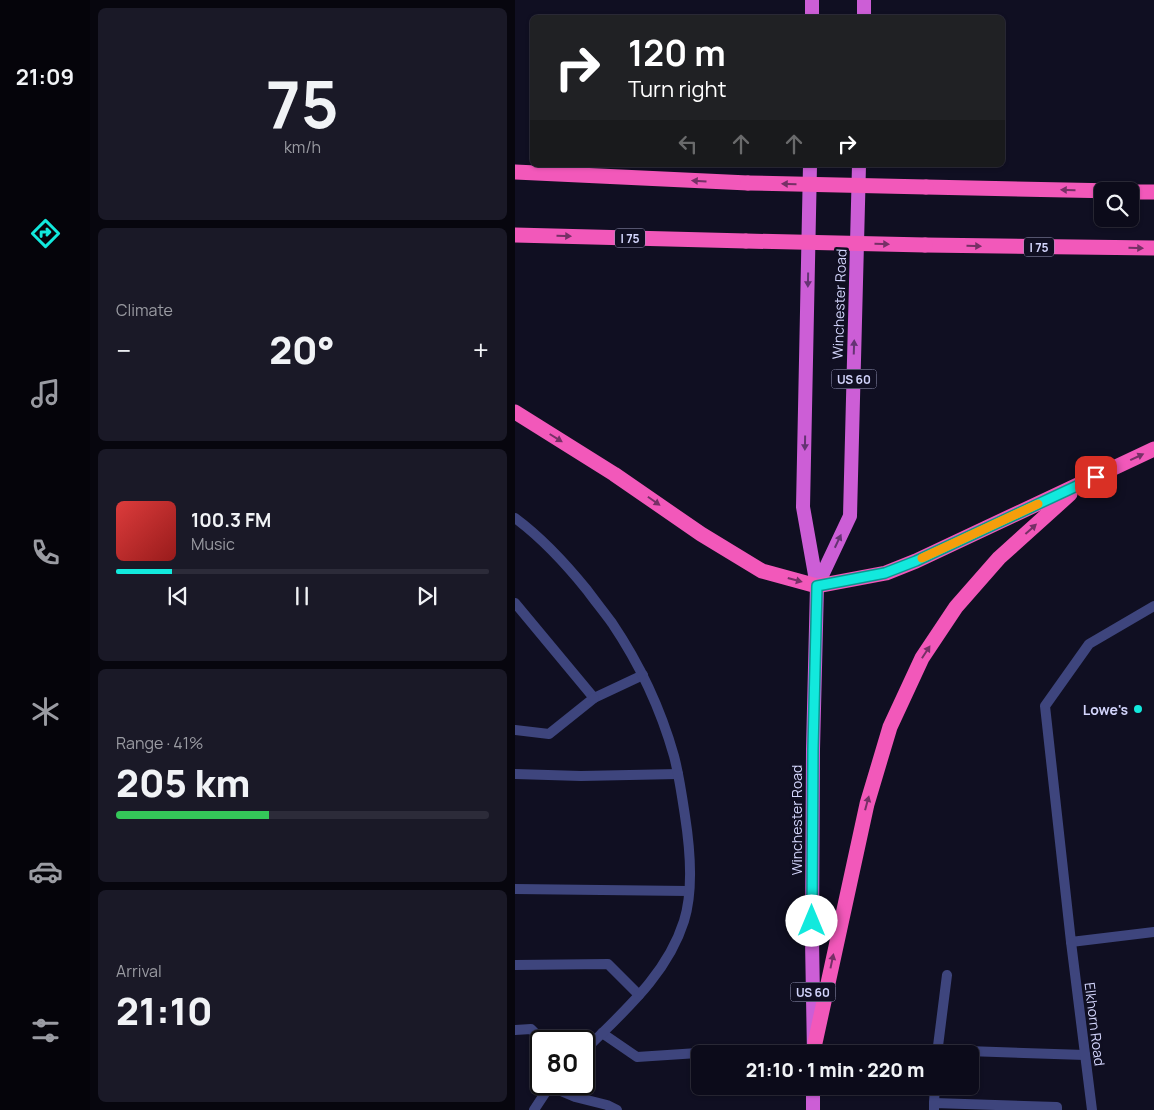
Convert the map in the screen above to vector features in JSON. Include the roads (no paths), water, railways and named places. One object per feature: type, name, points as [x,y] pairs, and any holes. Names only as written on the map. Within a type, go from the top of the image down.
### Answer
[{"type":"highway","points":[[812,15],[813,0]]},
{"type":"highway","points":[[863,15],[864,0]]},
{"type":"highway","name":"Winchester Road","points":[[810,167],[803,507],[817,586],[813,749],[812,931],[814,1045]]},
{"type":"highway","name":"Winchester Road","points":[[817,586],[850,516],[859,167]]},
{"type":"highway","points":[[515,172],[748,183],[1094,191]]},
{"type":"highway","points":[[1139,192],[1154,192]]},
{"type":"highway","name":"I 75","points":[[515,235],[925,245],[1154,248]]},
{"type":"highway","points":[[515,412],[614,474],[701,534],[762,571],[817,586],[885,573],[916,561],[1154,449]]},
{"type":"highway","points":[[815,1045],[867,804],[890,727],[922,658],[956,607],[999,558],[1081,484]]},
{"type":"highway","points":[[813,1095],[813,1110]]},
{"type":"street","points":[[515,518],[529,528],[571,570],[612,623],[643,675],[674,756],[689,838],[690,881],[684,919],[672,951],[652,980],[595,1040]]},
{"type":"street","points":[[515,603],[594,698]]},
{"type":"street","name":"Elkhorn Road","points":[[1092,1110],[1045,706],[1089,644],[1154,606]]},
{"type":"street","points":[[515,730],[549,734],[594,698],[643,675]]},
{"type":"street","points":[[515,774],[581,776],[678,774]]},
{"type":"street","points":[[515,889],[688,891]]},
{"type":"street","points":[[1071,942],[1154,932]]},
{"type":"street","points":[[515,965],[608,964],[639,995]]},
{"type":"street","points":[[938,1045],[947,974]]},
{"type":"street","points":[[515,1030],[532,1030]]},
{"type":"street","points":[[602,1033],[637,1058],[691,1054]]},
{"type":"street","points":[[979,1053],[1085,1055]]},
{"type":"street","points":[[534,1110],[544,1095]]},
{"type":"street","points":[[571,1095],[607,1105],[617,1110]]},
{"type":"street","points":[[934,1107],[1057,1107],[1057,1110]]},
{"type":"place","name":"Lowe's","points":[[1138,709]]}]
